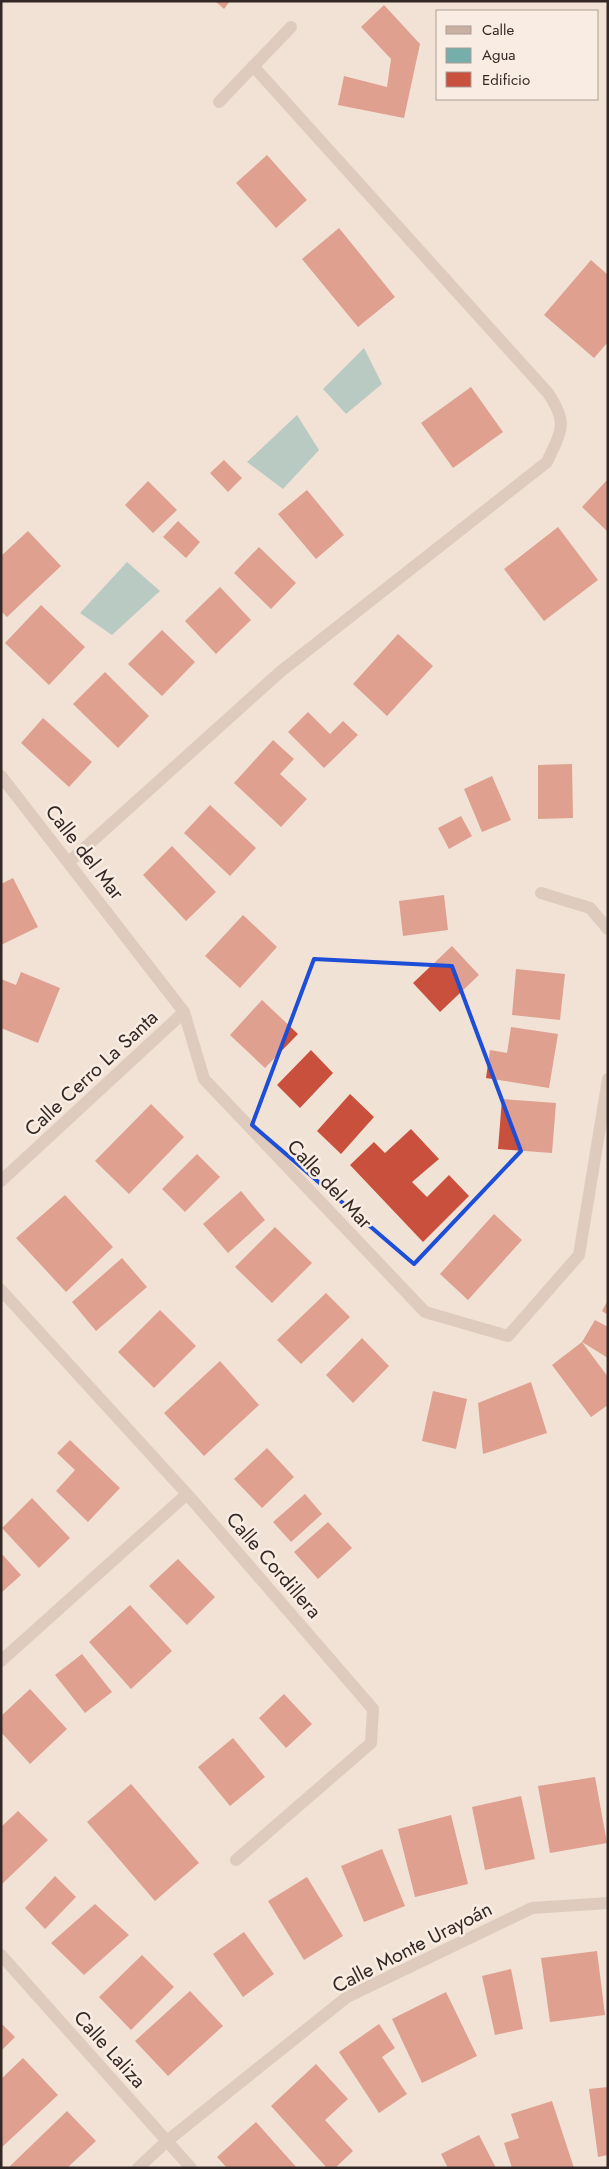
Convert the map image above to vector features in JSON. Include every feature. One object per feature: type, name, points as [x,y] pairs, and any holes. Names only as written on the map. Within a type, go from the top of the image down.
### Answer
[{"type":"street","points":[[219,102],[291,27]]},
{"type":"street","points":[[69,862],[280,672],[548,462],[562,431],[559,409],[548,393],[253,66]]},
{"type":"street","name":"Calle del Mar","points":[[1,776],[184,1012],[204,1078],[425,1312],[508,1336],[580,1256],[608,1079]]},
{"type":"street","points":[[541,893],[590,908],[608,929]]},
{"type":"street","name":"Calle Cerro La Santa","points":[[1,1181],[184,1012]]},
{"type":"street","name":"Calle Cordillera","points":[[1,1290],[187,1494],[374,1709],[371,1743],[236,1860]]},
{"type":"street","points":[[1,1661],[187,1494]]},
{"type":"street","name":"Calle Monte Urayoán","points":[[138,2168],[167,2141],[347,1997],[532,1908],[608,1903]]},
{"type":"street","name":"Calle Laliza","points":[[1,1955],[191,2168]]},
{"type":"highlighted area","points":[[314,959],[452,966],[521,1151],[414,1264],[252,1125]]},
{"type":"water","points":[[364,348],[382,384],[346,414],[323,389]]},
{"type":"water","points":[[297,415],[319,450],[283,489],[247,462]]},
{"type":"water","points":[[127,562],[160,591],[112,635],[80,613]]},
{"type":"building","points":[[215,1],[230,1],[224,9]]},
{"type":"building","points":[[384,5],[420,44],[404,118],[338,105],[344,76],[387,87],[391,59],[361,27]]},
{"type":"building","points":[[267,155],[307,200],[276,228],[236,183]]},
{"type":"building","points":[[339,228],[395,297],[358,327],[302,259]]},
{"type":"building","points":[[591,260],[608,275],[608,342],[594,358],[544,315]]},
{"type":"building","points":[[471,387],[503,432],[453,468],[421,423]]},
{"type":"building","points":[[224,460],[242,478],[228,492],[210,473]]},
{"type":"building","points":[[608,479],[608,532],[582,507]]},
{"type":"building","points":[[148,481],[177,510],[153,533],[125,505]]},
{"type":"building","points":[[307,490],[344,535],[316,559],[278,514]]},
{"type":"building","points":[[178,521],[200,542],[186,558],[163,537]]},
{"type":"building","points":[[558,527],[598,580],[544,621],[504,569]]},
{"type":"building","points":[[28,531],[61,566],[7,617],[1,611],[1,556]]},
{"type":"building","points":[[259,547],[296,583],[271,609],[234,573]]},
{"type":"building","points":[[220,587],[251,620],[216,654],[185,621]]},
{"type":"building","points":[[41,605],[85,647],[49,685],[5,643]]},
{"type":"building","points":[[162,630],[195,662],[162,696],[128,664]]},
{"type":"building","points":[[398,634],[433,666],[387,716],[353,684]]},
{"type":"building","points":[[105,672],[149,716],[118,748],[73,704]]},
{"type":"building","points":[[308,712],[330,734],[343,721],[358,735],[324,768],[288,732]]},
{"type":"building","points":[[43,718],[92,762],[69,787],[21,743]]},
{"type":"building","points":[[273,740],[294,759],[280,774],[307,799],[281,827],[234,783]]},
{"type":"building","points":[[572,764],[573,818],[538,819],[538,765]]},
{"type":"building","points":[[492,776],[511,820],[482,832],[464,789]]},
{"type":"building","points":[[210,805],[256,848],[230,876],[184,833]]},
{"type":"building","points":[[461,816],[472,836],[449,849],[438,828]]},
{"type":"building","points":[[172,846],[216,892],[186,921],[143,875]]},
{"type":"building","points":[[13,878],[38,927],[1,945],[1,884]]},
{"type":"building","points":[[444,895],[448,930],[403,936],[399,901]]},
{"type":"building","points":[[243,915],[277,947],[240,988],[205,956]]},
{"type":"building","points":[[452,946],[479,975],[440,1012],[413,983]]},
{"type":"building","points":[[516,969],[565,974],[560,1020],[512,1015]]},
{"type":"building","points":[[21,972],[60,988],[38,1043],[1,1028],[1,979],[16,985]]},
{"type":"building","points":[[262,1000],[298,1034],[265,1068],[230,1035]]},
{"type":"building","points":[[511,1027],[558,1034],[549,1088],[486,1078],[490,1050],[507,1053]]},
{"type":"building","points":[[311,1050],[333,1073],[300,1108],[277,1085]]},
{"type":"building","points":[[350,1094],[374,1117],[341,1154],[317,1131]]},
{"type":"building","points":[[502,1099],[556,1103],[552,1153],[498,1149]]},
{"type":"building","points":[[151,1104],[184,1137],[129,1194],[95,1161]]},
{"type":"building","points":[[411,1129],[439,1159],[412,1182],[427,1197],[449,1175],[469,1196],[423,1242],[350,1165],[374,1142],[385,1153]]},
{"type":"building","points":[[197,1154],[220,1177],[185,1212],[162,1189]]},
{"type":"building","points":[[241,1191],[265,1220],[228,1253],[203,1224]]},
{"type":"building","points":[[65,1195],[113,1247],[66,1292],[16,1238]]},
{"type":"building","points":[[494,1214],[522,1240],[468,1300],[440,1274]]},
{"type":"building","points":[[275,1227],[312,1263],[272,1303],[235,1267]]},
{"type":"building","points":[[122,1258],[147,1287],[96,1331],[72,1302]]},
{"type":"building","points":[[326,1293],[350,1317],[301,1364],[277,1340]]},
{"type":"building","points":[[608,1300],[608,1315],[602,1311]]},
{"type":"building","points":[[160,1310],[196,1346],[154,1388],[118,1352]]},
{"type":"building","points":[[595,1320],[608,1327],[608,1358],[582,1342]]},
{"type":"building","points":[[362,1338],[389,1366],[353,1403],[326,1375]]},
{"type":"building","points":[[582,1342],[608,1377],[608,1405],[591,1417],[552,1365]]},
{"type":"building","points":[[220,1361],[259,1405],[204,1456],[164,1413]]},
{"type":"building","points":[[531,1382],[547,1433],[483,1454],[478,1403]]},
{"type":"building","points":[[433,1391],[467,1399],[456,1449],[422,1441]]},
{"type":"building","points":[[70,1440],[120,1488],[88,1522],[56,1491],[75,1470],[57,1453]]},
{"type":"building","points":[[267,1448],[294,1477],[262,1508],[234,1479]]},
{"type":"building","points":[[305,1494],[322,1514],[291,1542],[273,1522]]},
{"type":"building","points":[[32,1498],[70,1538],[39,1568],[2,1528]]},
{"type":"building","points":[[328,1522],[352,1548],[318,1579],[294,1552]]},
{"type":"building","points":[[1,1553],[21,1575],[1,1593]]},
{"type":"building","points":[[178,1559],[215,1597],[187,1625],[149,1586]]},
{"type":"building","points":[[130,1605],[172,1651],[131,1689],[89,1642]]},
{"type":"building","points":[[82,1654],[112,1692],[85,1713],[55,1675]]},
{"type":"building","points":[[30,1689],[67,1729],[30,1764],[1,1732],[1,1716]]},
{"type":"building","points":[[284,1694],[312,1724],[286,1748],[259,1718]]},
{"type":"building","points":[[233,1738],[265,1777],[230,1806],[198,1767]]},
{"type":"building","points":[[595,1777],[607,1843],[550,1853],[538,1786]]},
{"type":"building","points":[[131,1784],[199,1863],[155,1901],[87,1822]]},
{"type":"building","points":[[521,1796],[535,1859],[485,1870],[472,1807]]},
{"type":"building","points":[[18,1811],[48,1840],[1,1885],[1,1827]]},
{"type":"building","points":[[451,1815],[468,1884],[415,1897],[398,1829]]},
{"type":"building","points":[[382,1849],[405,1906],[364,1922],[341,1866]]},
{"type":"building","points":[[55,1876],[76,1897],[45,1929],[25,1908]]},
{"type":"building","points":[[307,1877],[343,1936],[304,1960],[268,1901]]},
{"type":"building","points":[[95,1904],[129,1935],[84,1975],[51,1943]]},
{"type":"building","points":[[244,1932],[274,1974],[243,1997],[213,1954]]},
{"type":"building","points":[[597,1951],[605,2015],[550,2022],[541,1958]]},
{"type":"building","points":[[142,1955],[174,1987],[131,2030],[99,1997]]},
{"type":"building","points":[[511,1969],[523,2029],[495,2035],[482,1976]]},
{"type":"building","points":[[190,1991],[223,2026],[168,2076],[135,2041]]},
{"type":"building","points":[[446,1992],[477,2056],[422,2083],[392,2019]]},
{"type":"building","points":[[1,2023],[15,2037],[1,2051]]},
{"type":"building","points":[[379,2024],[395,2048],[382,2057],[407,2094],[379,2113],[339,2052]]},
{"type":"building","points":[[23,2058],[58,2095],[1,2148],[1,2079]]},
{"type":"building","points":[[316,2064],[348,2099],[325,2120],[353,2151],[335,2168],[327,2168],[271,2106]]},
{"type":"building","points":[[608,2087],[608,2155],[598,2157],[589,2089]]},
{"type":"building","points":[[552,2101],[574,2168],[512,2168],[504,2143],[519,2138],[511,2114]]},
{"type":"building","points":[[67,2111],[96,2141],[67,2168],[8,2168]]},
{"type":"building","points":[[256,2122],[297,2168],[227,2168],[217,2157]]},
{"type":"building","points":[[479,2135],[496,2168],[448,2168],[441,2154]]}]
